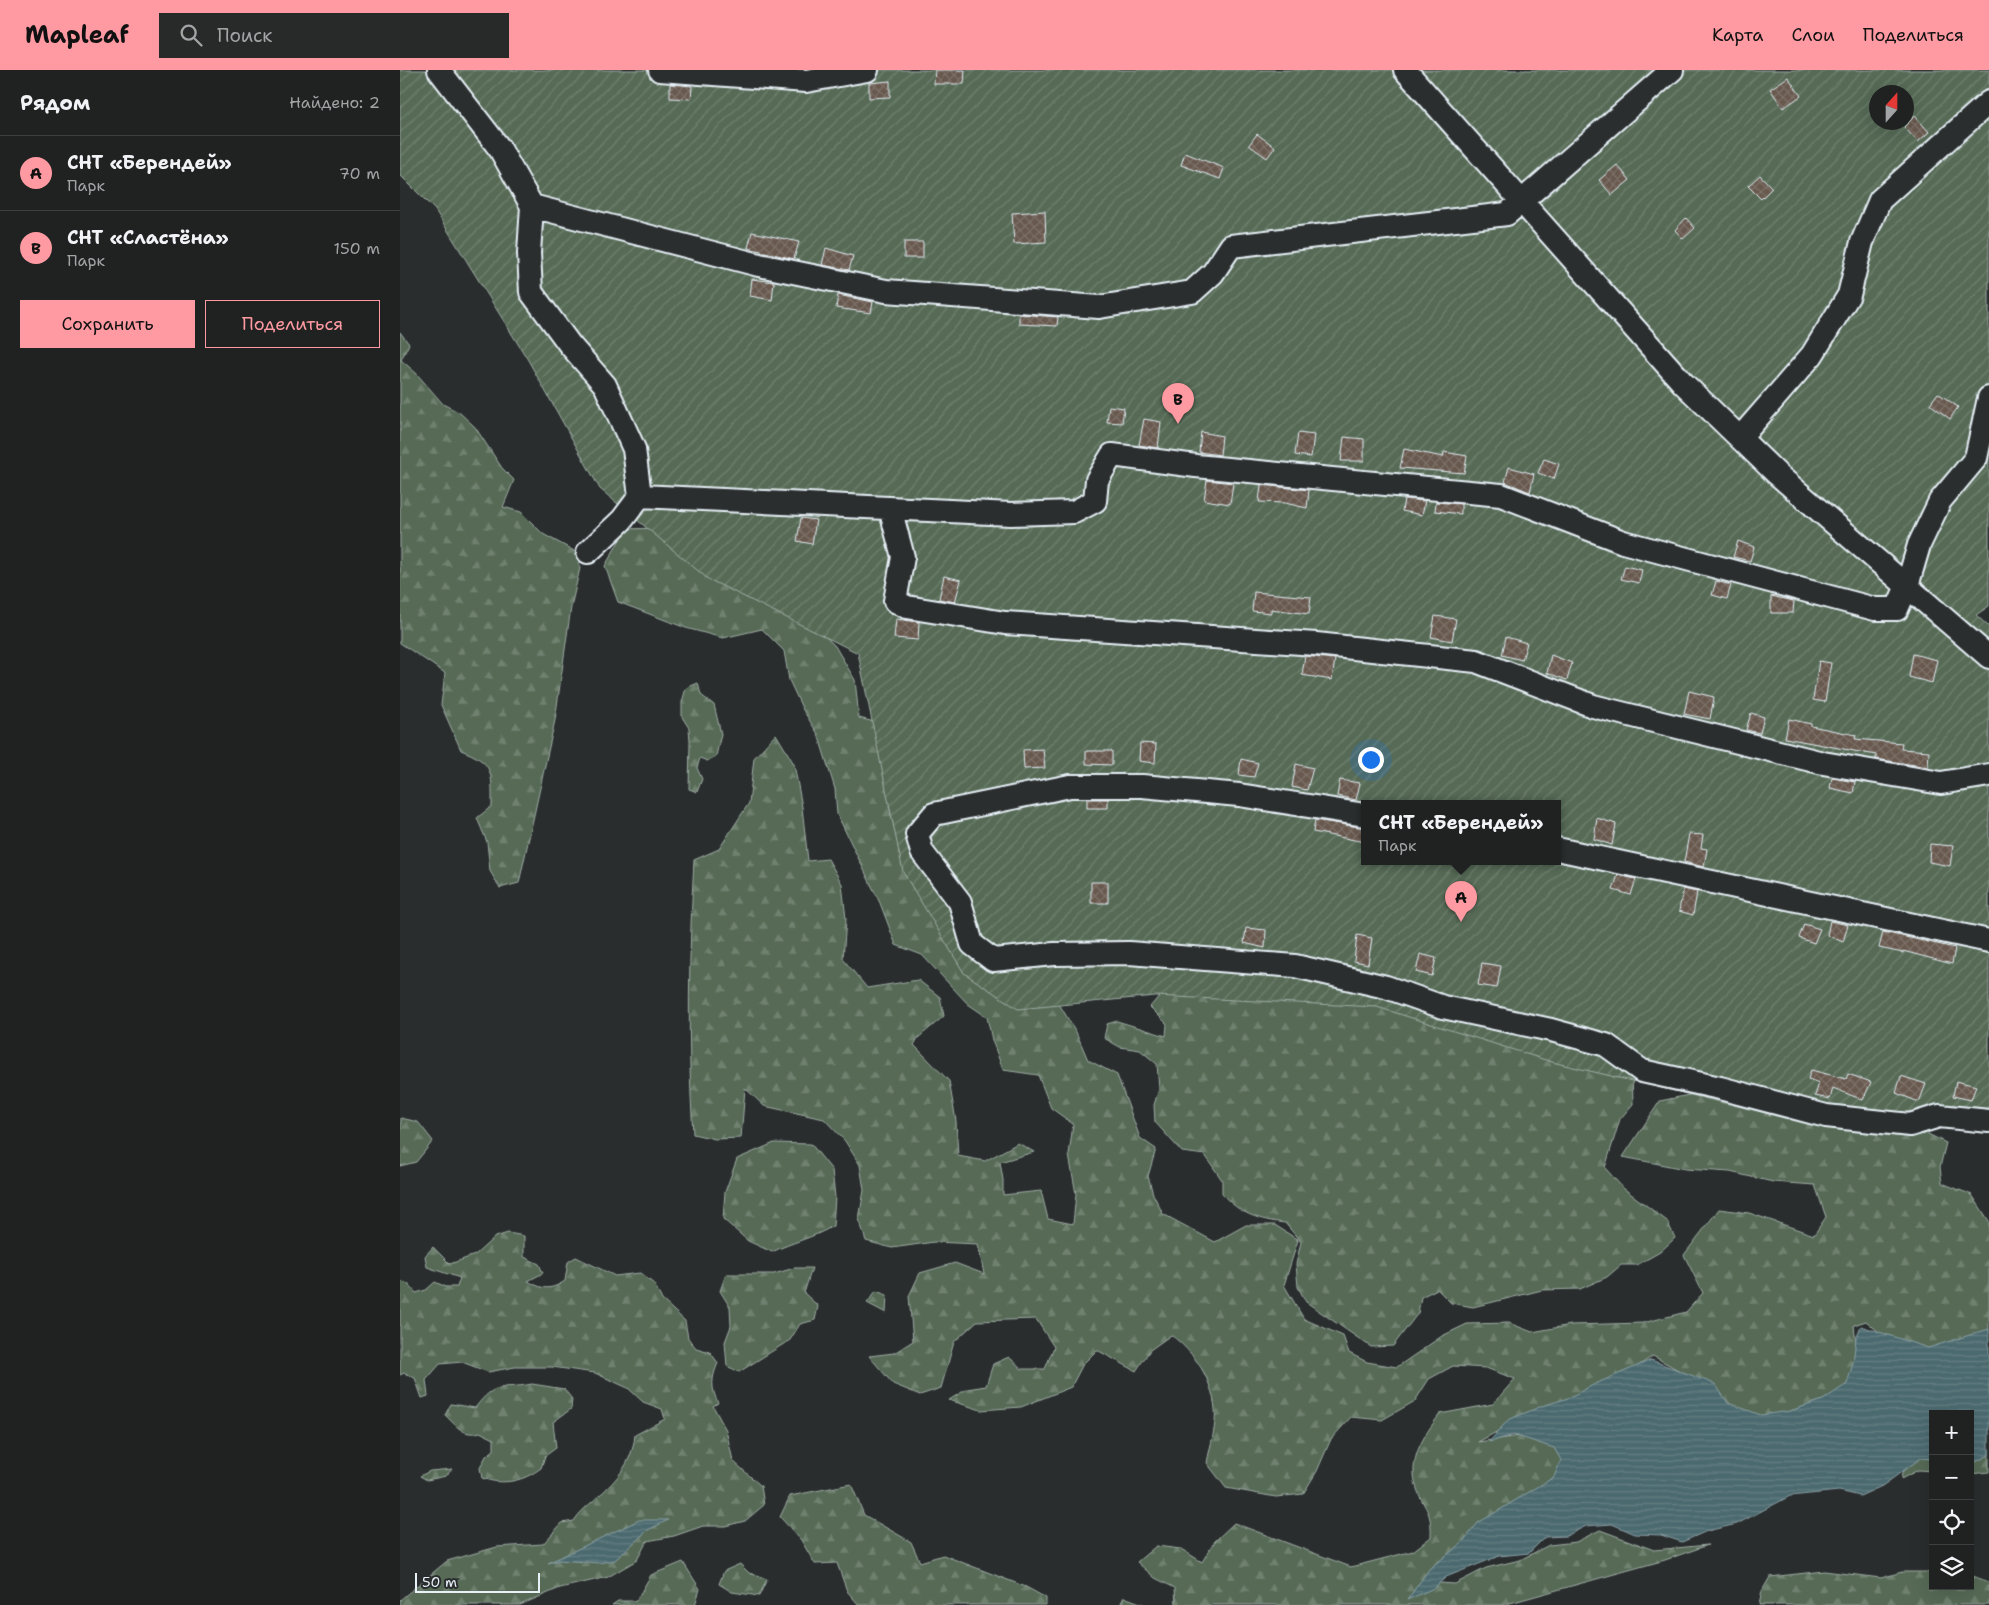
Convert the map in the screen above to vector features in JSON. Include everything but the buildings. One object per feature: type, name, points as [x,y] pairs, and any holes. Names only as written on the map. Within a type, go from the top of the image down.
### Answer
[{"type":"street","points":[[439,70],[500,149],[532,206],[529,253],[531,292],[570,345],[605,385],[634,449],[640,496],[622,520],[588,552]]},
{"type":"street","points":[[660,70],[806,81],[867,70]]},
{"type":"street","points":[[1406,70],[1683,383],[1777,474],[1989,657]]},
{"type":"street","points":[[532,206],[759,265],[886,292],[1099,307],[1192,292],[1213,273],[1231,246],[1507,214],[1672,70]]},
{"type":"street","points":[[1740,438],[1812,355],[1849,295],[1862,242],[1880,200],[1989,102]]},
{"type":"street","points":[[640,496],[1011,514],[1074,512],[1095,501],[1097,480],[1112,455],[1196,466],[1501,495],[1623,542],[1875,609],[1896,609],[1907,586],[1919,545],[1940,500],[1976,458],[1989,398]]},
{"type":"street","points":[[890,508],[903,558],[895,601],[907,607],[1005,623],[1119,629],[1316,644],[1476,661],[1593,706],[1823,764],[1941,783],[1989,775]]},
{"type":"street","points":[[1361,814],[1210,792],[1142,786],[1070,786],[934,814],[917,834],[922,852],[960,902],[972,944],[993,960],[1054,954],[1128,953],[1295,966],[1386,987],[1443,1007],[1551,1030],[1606,1045],[1642,1071],[1720,1088],[1826,1116],[1910,1125],[1939,1116],[1989,1121]]},
{"type":"street","points":[[1561,850],[1989,941]]},
{"type":"green space","points":[[400,70],[1989,70],[1989,606],[1976,615],[1989,627],[1989,1125],[1830,1128],[1552,1062],[1377,1007],[1155,996],[1018,1009],[964,973],[903,872],[858,653],[708,579],[600,489],[528,360],[435,210],[400,175]]},
{"type":"green space","points":[[400,332],[409,344],[401,360],[416,373],[443,404],[460,413],[475,427],[502,468],[514,480],[503,507],[521,512],[543,534],[576,552],[580,568],[571,607],[555,720],[519,883],[500,888],[490,871],[487,842],[477,818],[492,806],[492,785],[489,770],[480,759],[461,750],[441,705],[445,673],[400,643]]},
{"type":"green space","points":[[660,528],[823,634],[835,646],[855,680],[859,718],[882,724],[897,784],[889,806],[897,839],[1047,984],[1076,1032],[1088,1060],[1117,1075],[1140,1138],[1156,1149],[1148,1176],[1153,1194],[1163,1214],[1215,1242],[1246,1225],[1275,1225],[1298,1240],[1284,1285],[1304,1319],[1343,1336],[1349,1353],[1367,1362],[1397,1367],[1442,1336],[1467,1324],[1509,1323],[1532,1332],[1571,1325],[1643,1323],[1686,1312],[1703,1293],[1684,1255],[1719,1209],[1749,1213],[1814,1235],[1826,1217],[1815,1185],[1773,1182],[1730,1172],[1685,1169],[1623,1157],[1660,1101],[1708,1091],[1850,1108],[1926,1133],[1946,1143],[1940,1167],[1942,1183],[1972,1195],[1989,1221],[1989,1333],[1940,1348],[1900,1350],[1866,1321],[1854,1325],[1858,1367],[1841,1394],[1761,1421],[1726,1406],[1707,1386],[1653,1356],[1599,1392],[1513,1423],[1478,1442],[1541,1433],[1562,1441],[1566,1468],[1424,1582],[1455,1584],[1486,1568],[1520,1560],[1549,1545],[1576,1542],[1600,1530],[1654,1550],[1708,1545],[1665,1560],[1503,1605],[1176,1605],[1175,1588],[1155,1578],[1137,1562],[1156,1546],[1181,1549],[1202,1562],[1215,1541],[1234,1523],[1351,1567],[1413,1551],[1431,1537],[1429,1516],[1414,1478],[1415,1459],[1428,1431],[1440,1414],[1493,1404],[1515,1379],[1486,1368],[1453,1366],[1429,1379],[1415,1401],[1382,1420],[1351,1417],[1331,1439],[1317,1471],[1303,1494],[1276,1497],[1226,1488],[1207,1463],[1215,1422],[1215,1409],[1210,1387],[1195,1358],[1171,1335],[1150,1350],[1136,1371],[1097,1350],[1083,1364],[1071,1387],[1021,1407],[981,1410],[949,1400],[967,1389],[986,1386],[993,1364],[1009,1357],[1022,1369],[1045,1369],[1054,1347],[1036,1319],[977,1321],[954,1342],[941,1388],[920,1395],[893,1384],[869,1356],[894,1353],[913,1341],[909,1296],[920,1273],[955,1263],[984,1274],[978,1244],[934,1242],[892,1248],[866,1241],[859,1219],[864,1190],[860,1165],[845,1141],[824,1119],[764,1106],[745,1088],[741,1138],[715,1139],[693,1134],[689,997],[694,860],[719,849],[749,803],[754,758],[776,734],[794,764],[802,807],[808,861],[828,859],[842,884],[846,919],[843,959],[867,988],[918,980],[940,997],[944,1016],[918,1038],[914,1045],[949,1081],[956,1121],[958,1156],[985,1161],[1018,1143],[1034,1152],[1000,1162],[1003,1195],[1041,1191],[1048,1219],[1073,1224],[1076,1194],[1069,1155],[1073,1124],[1051,1108],[1038,1075],[1003,1070],[992,1040],[987,1017],[968,1004],[922,955],[896,945],[880,903],[837,814],[835,789],[818,734],[803,710],[789,680],[784,651],[762,629],[723,638],[686,628],[618,602],[605,566],[626,529]]},
{"type":"green space","points":[[698,683],[701,695],[714,705],[721,734],[716,756],[707,761],[700,758],[697,768],[702,779],[697,792],[689,789],[689,728],[682,717],[682,702],[686,688]]},
{"type":"green space","points":[[1211,964],[1632,1071],[1633,1104],[1620,1119],[1605,1168],[1623,1188],[1667,1221],[1675,1238],[1660,1252],[1637,1265],[1621,1265],[1607,1277],[1580,1289],[1542,1290],[1473,1307],[1451,1303],[1437,1289],[1421,1297],[1418,1313],[1393,1346],[1371,1347],[1306,1302],[1298,1287],[1296,1264],[1301,1242],[1285,1223],[1258,1218],[1236,1207],[1222,1194],[1222,1180],[1205,1155],[1182,1152],[1155,1122],[1154,1105],[1159,1089],[1157,1064],[1140,1050],[1120,1047],[1104,1038],[1107,1024],[1117,1021],[1166,1036],[1167,1024],[1150,1007],[1177,975]]},
{"type":"green space","points":[[401,1118],[418,1122],[433,1141],[416,1162],[400,1166]]},
{"type":"green space","points":[[774,1143],[811,1144],[832,1170],[835,1197],[833,1226],[772,1252],[748,1241],[723,1219],[725,1192],[737,1159]]},
{"type":"green space","points":[[508,1233],[524,1236],[524,1257],[539,1264],[543,1273],[528,1281],[538,1286],[547,1288],[565,1281],[568,1262],[576,1257],[615,1276],[640,1273],[654,1284],[662,1300],[685,1321],[688,1338],[696,1348],[710,1352],[718,1363],[713,1383],[718,1403],[713,1406],[726,1430],[733,1461],[761,1486],[764,1505],[745,1521],[725,1526],[703,1526],[674,1536],[647,1541],[637,1560],[608,1577],[560,1588],[520,1605],[400,1605],[400,1600],[447,1561],[497,1547],[543,1544],[562,1523],[574,1521],[615,1480],[630,1455],[635,1435],[665,1419],[662,1409],[643,1402],[628,1388],[595,1373],[552,1367],[515,1367],[488,1372],[462,1362],[440,1364],[426,1380],[428,1396],[422,1398],[415,1378],[404,1373],[400,1375],[400,1281],[408,1284],[416,1293],[426,1290],[435,1282],[446,1287],[457,1287],[460,1278],[427,1267],[425,1256],[433,1247],[450,1264],[475,1255],[495,1237]]},
{"type":"green space","points":[[794,1268],[812,1268],[804,1293],[818,1306],[815,1320],[800,1324],[790,1340],[739,1372],[727,1366],[725,1342],[731,1326],[730,1307],[720,1291],[726,1274],[774,1274]]},
{"type":"green space","points":[[876,1291],[887,1295],[886,1313],[867,1303]]},
{"type":"green space","points":[[532,1384],[564,1389],[572,1399],[571,1409],[553,1422],[556,1448],[545,1456],[541,1468],[528,1476],[505,1482],[482,1478],[480,1468],[486,1456],[494,1450],[494,1439],[480,1432],[465,1432],[445,1415],[451,1404],[475,1408],[482,1399],[494,1390]]},
{"type":"green space","points":[[1989,1449],[1989,1472],[1974,1474],[1974,1455]]},
{"type":"green space","points":[[1929,1455],[1929,1471],[1918,1470],[1901,1479],[1904,1463]]},
{"type":"green space","points":[[452,1469],[446,1476],[427,1480],[420,1476],[430,1471]]},
{"type":"green space","points":[[851,1484],[864,1515],[911,1542],[920,1562],[943,1555],[1026,1587],[1046,1598],[1046,1605],[859,1605],[847,1591],[837,1563],[815,1564],[801,1540],[780,1517],[790,1496]]},
{"type":"green space","points":[[683,1562],[700,1589],[695,1605],[612,1605],[618,1601],[636,1601],[651,1575]]},
{"type":"green space","points":[[740,1564],[749,1573],[767,1579],[759,1596],[732,1592],[719,1584],[724,1571]]},
{"type":"green space","points":[[1824,1571],[1881,1578],[1902,1572],[1929,1572],[1929,1590],[1974,1590],[1974,1576],[1989,1582],[1989,1605],[1759,1605],[1762,1591],[1770,1577]]},
{"type":"green space","points":[[1124,1597],[1143,1604],[1144,1605],[1120,1605]]},
{"type":"water","points":[[1861,1326],[1928,1348],[1989,1329],[1989,1455],[1974,1463],[1974,1410],[1929,1410],[1929,1459],[1921,1458],[1882,1486],[1860,1496],[1839,1491],[1790,1496],[1737,1524],[1707,1531],[1682,1542],[1661,1535],[1635,1534],[1612,1524],[1586,1526],[1566,1536],[1545,1537],[1529,1553],[1499,1556],[1446,1577],[1434,1588],[1407,1600],[1430,1568],[1461,1544],[1478,1523],[1554,1477],[1561,1460],[1554,1448],[1514,1435],[1489,1442],[1508,1420],[1568,1398],[1651,1360],[1715,1384],[1728,1403],[1761,1415],[1790,1411],[1823,1400],[1847,1384],[1853,1363],[1856,1338]]},
{"type":"water","points":[[639,1520],[668,1520],[648,1530],[615,1560],[599,1563],[559,1560],[548,1563]]},
{"type":"place","name":"СНТ «Сластёна»","points":[[1178,424]]},
{"type":"place","name":"СНТ «Берендей»","points":[[1461,922]]}]
